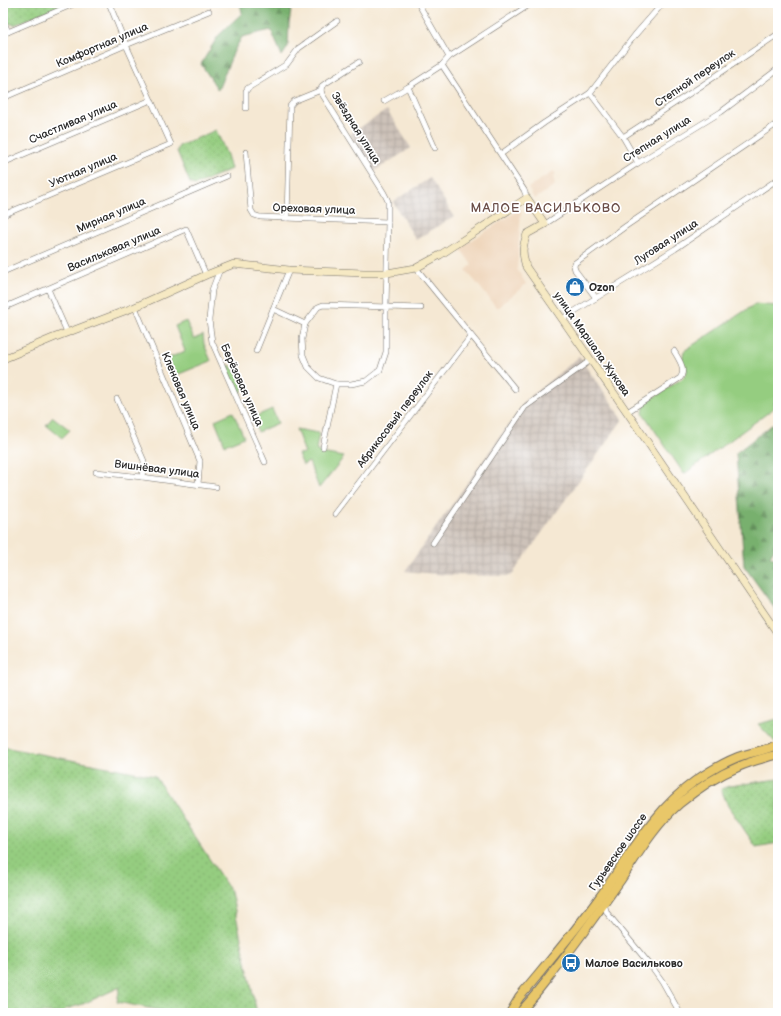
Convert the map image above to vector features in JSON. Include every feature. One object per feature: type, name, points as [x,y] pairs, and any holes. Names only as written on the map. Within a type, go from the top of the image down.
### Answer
[{"type":"main road","name":"Гурьевское шоссе","points":[[510,1013],[519,998],[599,898],[648,828],[666,806],[685,789],[714,769],[738,757],[778,744]]},
{"type":"main road","name":"Гурьевское шоссе","points":[[519,1013],[530,1002],[574,945],[654,832],[668,815],[705,785],[725,773],[739,766],[778,754]]},
{"type":"street","points":[[3,20],[5,33],[76,3]]},
{"type":"street","points":[[109,3],[151,100]]},
{"type":"street","points":[[418,3],[449,56]]},
{"type":"street","points":[[384,101],[442,65],[449,56],[532,3]]},
{"type":"street","points":[[501,154],[544,123],[590,93],[635,35],[663,3]]},
{"type":"street","name":"Комфортная улица","points":[[3,98],[209,11]]},
{"type":"street","points":[[246,108],[246,91],[248,88],[287,64],[299,48],[337,21]]},
{"type":"street","name":"Степной переулок","points":[[623,137],[778,34]]},
{"type":"street","name":"Звёздная улица","points":[[359,62],[326,83],[322,86],[321,90],[322,94],[384,193],[388,201],[388,222]]},
{"type":"street","points":[[442,65],[545,224]]},
{"type":"street","name":"Степная улица","points":[[545,224],[638,162],[721,112],[778,69]]},
{"type":"street","points":[[408,87],[435,148]]},
{"type":"street","points":[[287,218],[290,106],[294,101],[321,90]]},
{"type":"street","points":[[590,93],[623,137],[638,162]]},
{"type":"street","name":"Уютная улица","points":[[3,216],[171,144],[151,100]]},
{"type":"street","name":"Счастливая улица","points":[[3,163],[151,100]]},
{"type":"street","points":[[596,298],[575,270],[575,263],[626,226],[778,123]]},
{"type":"street","name":"Ореховая улица","points":[[246,152],[251,210],[254,215],[260,217],[388,222]]},
{"type":"street","name":"Мирная улица","points":[[3,272],[227,176]]},
{"type":"street","name":"Луговая улица","points":[[562,319],[675,248],[778,178]]},
{"type":"street","points":[[3,359],[67,332],[135,307],[234,264],[289,270],[364,273],[387,273],[416,268],[440,255],[527,198]]},
{"type":"street","points":[[388,222],[386,307],[386,352],[380,370],[366,381],[351,384],[336,384],[319,378],[308,367],[303,355],[302,339],[305,324],[318,307],[323,305],[386,307],[421,308]]},
{"type":"street","name":"улица Маршала Жукова","points":[[545,224],[527,234],[522,252],[526,267],[778,634]]},
{"type":"street","name":"Васильковая улица","points":[[3,308],[186,229],[206,275]]},
{"type":"street","points":[[416,268],[515,389]]},
{"type":"street","name":"Берёзовая улица","points":[[220,269],[212,290],[209,320],[212,342],[265,462]]},
{"type":"street","points":[[256,351],[289,270]]},
{"type":"street","points":[[48,288],[67,332]]},
{"type":"street","name":"Кленовая улица","points":[[135,307],[200,461],[198,484]]},
{"type":"street","points":[[273,309],[305,324]]},
{"type":"street","name":"Абрикосовый переулок","points":[[335,514],[471,336]]},
{"type":"street","points":[[627,412],[683,375],[683,370],[674,351]]},
{"type":"street","points":[[433,543],[525,407],[590,360]]},
{"type":"street","points":[[323,447],[336,384]]},
{"type":"street","points":[[117,399],[144,461],[142,477]]},
{"type":"street","name":"Вишнёвая улица","points":[[96,472],[216,487]]},
{"type":"street","points":[[605,902],[607,914],[659,976],[680,1013]]},
{"type":"street","points":[[574,945],[581,940],[600,915],[607,914]]},
{"type":"shaded area","points":[[387,110],[411,148],[373,172],[350,134]]},
{"type":"shaded area","points":[[554,171],[556,175],[553,177],[555,185],[535,199],[528,188]]},
{"type":"shaded area","points":[[430,178],[454,216],[416,240],[393,202]]},
{"type":"shaded area","points":[[520,209],[517,269],[526,284],[497,308],[466,270],[472,265],[460,248]]},
{"type":"shaded area","points":[[579,357],[623,419],[511,576],[446,575],[405,571],[526,400]]},
{"type":"green space","points":[[3,3],[66,3],[14,25],[9,23],[3,10]]},
{"type":"green space","points":[[240,3],[292,3],[288,47],[282,56],[271,30],[242,37],[234,51],[218,90],[201,64],[218,36],[242,13]]},
{"type":"green space","points":[[216,130],[227,155],[231,169],[195,185],[190,183],[177,151],[179,146]]},
{"type":"green space","points":[[755,304],[778,306],[778,387],[773,409],[684,474],[643,413],[645,403],[683,378],[687,371],[682,360],[684,351]]},
{"type":"green space","points":[[186,321],[194,339],[203,335],[204,344],[211,361],[174,376],[167,359],[185,351],[175,326]]},
{"type":"green space","points":[[230,365],[239,376],[246,380],[241,393],[238,394],[226,368]]},
{"type":"green space","points":[[272,409],[278,423],[258,432],[252,418]]},
{"type":"green space","points":[[233,412],[244,437],[225,445],[215,420]]},
{"type":"green space","points":[[53,417],[70,430],[62,438],[46,425]]},
{"type":"green space","points":[[778,420],[778,551],[774,549],[770,556],[778,560],[778,613],[744,566],[736,453]]},
{"type":"green space","points":[[296,429],[319,433],[316,450],[321,453],[344,457],[319,488],[309,462],[303,465],[298,454],[305,453]]},
{"type":"green space","points":[[778,719],[778,745],[758,724]]},
{"type":"green space","points":[[3,747],[155,776],[231,892],[257,1013],[174,1013],[117,1002],[120,987],[83,1004],[66,1009],[62,1013],[14,1013],[3,1009]]},
{"type":"green space","points":[[778,779],[778,843],[756,847],[728,806],[721,789],[729,786]]},
{"type":"place","name":"Ozon","points":[[575,287]]},
{"type":"place","name":"Малое Васильково","points":[[571,963]]},
{"type":"district","name":"МАЛОЕ ВАСИЛЬКОВО","points":[[546,208]]}]
